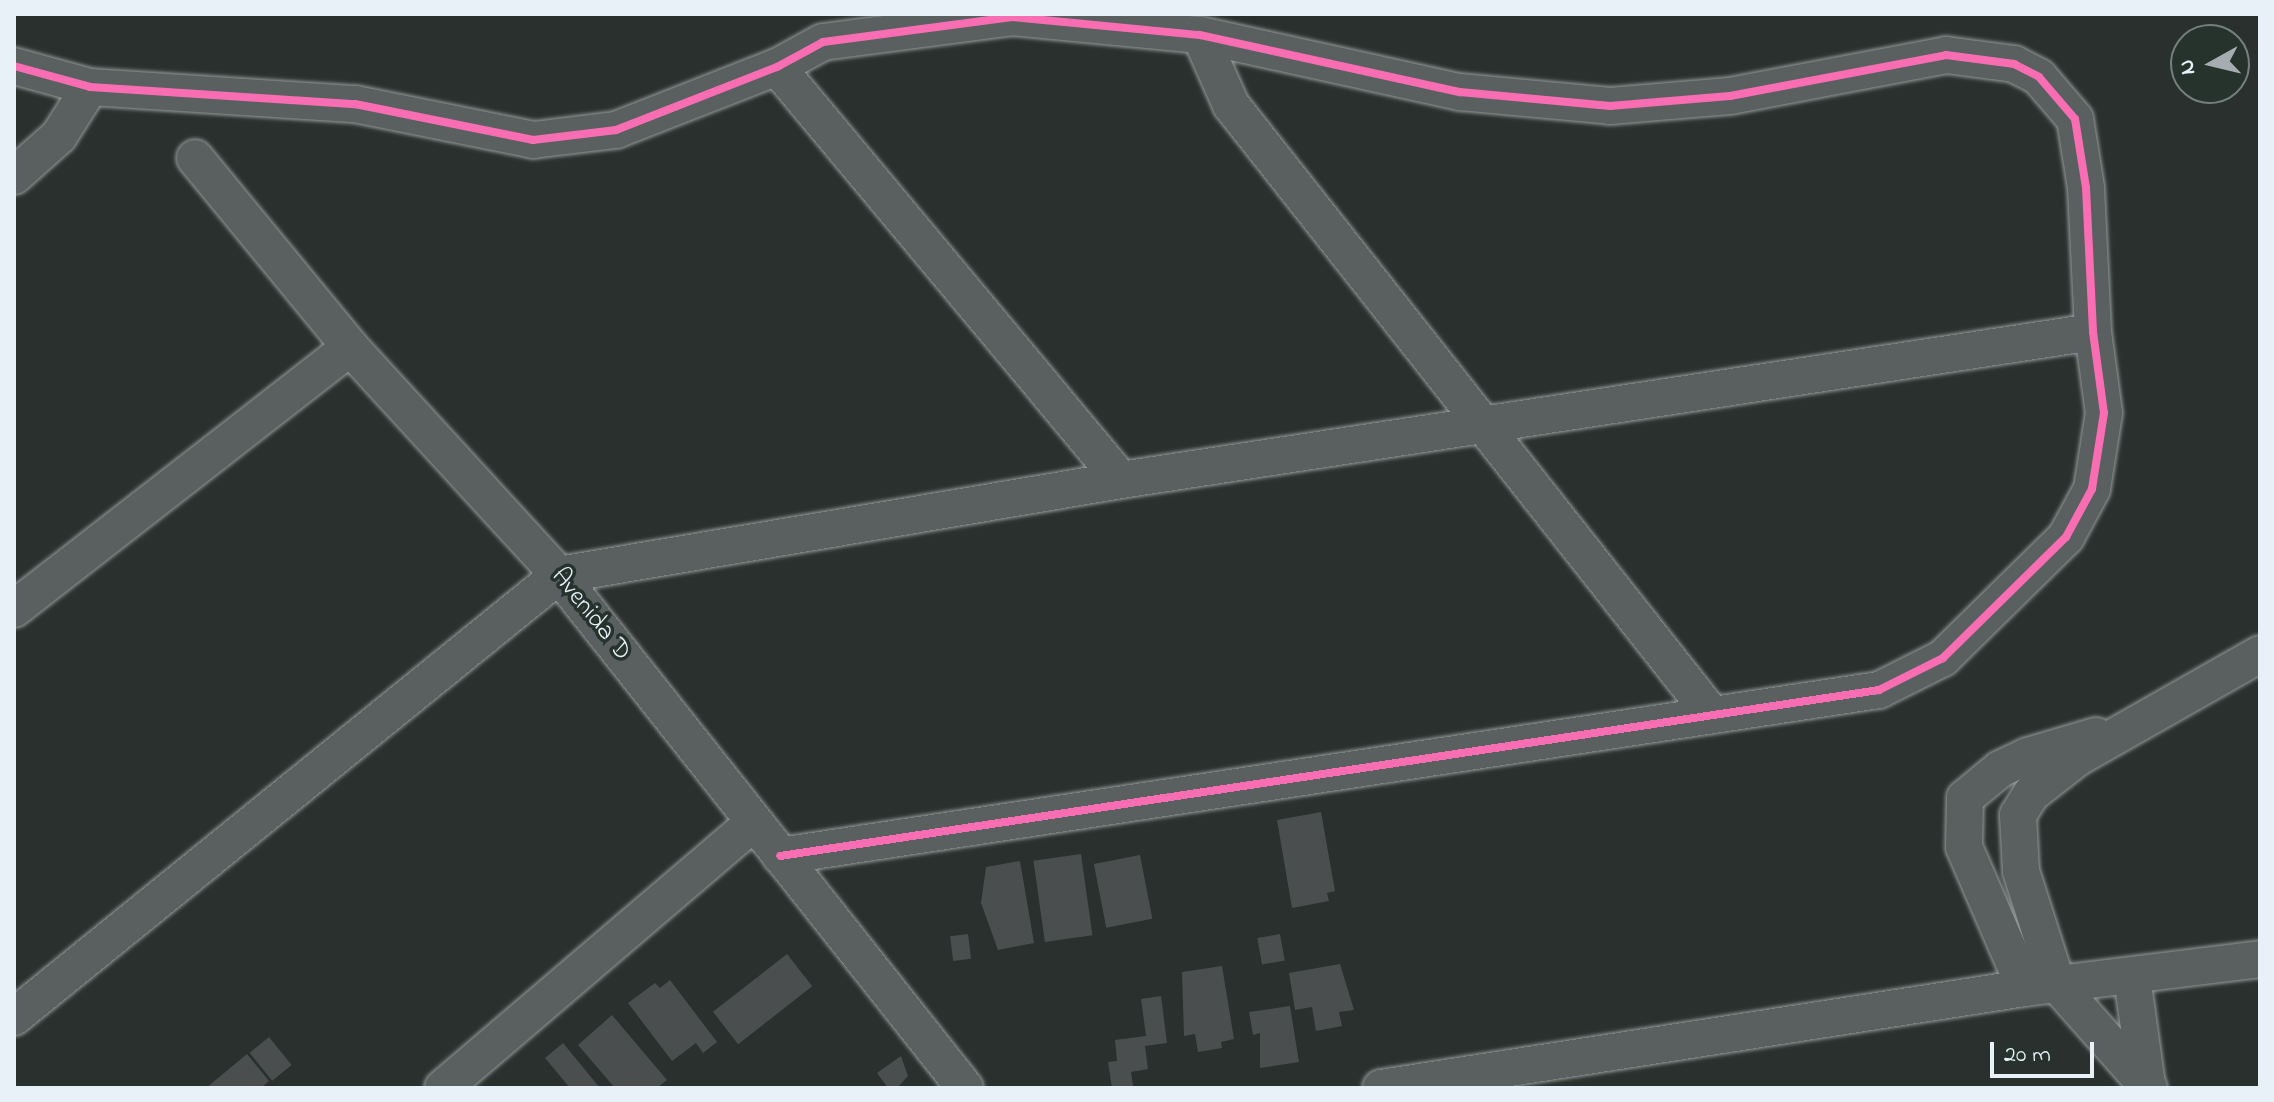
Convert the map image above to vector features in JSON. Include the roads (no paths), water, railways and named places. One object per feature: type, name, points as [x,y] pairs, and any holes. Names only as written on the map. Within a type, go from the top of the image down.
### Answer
[{"type":"street","points":[[14,66],[90,87],[138,86],[355,104],[533,140],[616,130],[777,67],[823,42],[1012,17],[1200,35],[1460,92],[1610,106],[1730,96],[1946,55],[2014,64],[2039,77],[2075,119],[2086,188],[2093,332],[2104,413],[2092,489],[2066,537],[1943,658],[1879,690],[780,856]]},
{"type":"street","points":[[1200,35],[1231,105],[1712,715]]},
{"type":"street","points":[[777,67],[1121,480]]},
{"type":"street","points":[[14,176],[59,136],[90,87]]},
{"type":"street","name":"Avenida D","points":[[195,158],[350,347],[559,575],[754,822],[952,1083]]},
{"type":"street","points":[[14,1017],[559,575],[1121,480],[1487,427],[2093,332]]},
{"type":"street","points":[[14,609],[350,347]]},
{"type":"street","points":[[2041,986],[2021,871],[2018,815],[2042,785],[2125,729],[2260,654]]},
{"type":"street","points":[[2125,729],[2028,756],[2000,769],[1965,798],[1964,847],[2041,986],[2148,1086]]},
{"type":"street","points":[[443,1088],[754,822]]},
{"type":"street","points":[[1381,1088],[2041,986],[2260,959]]},
{"type":"street","points":[[2132,977],[2148,1086]]}]
